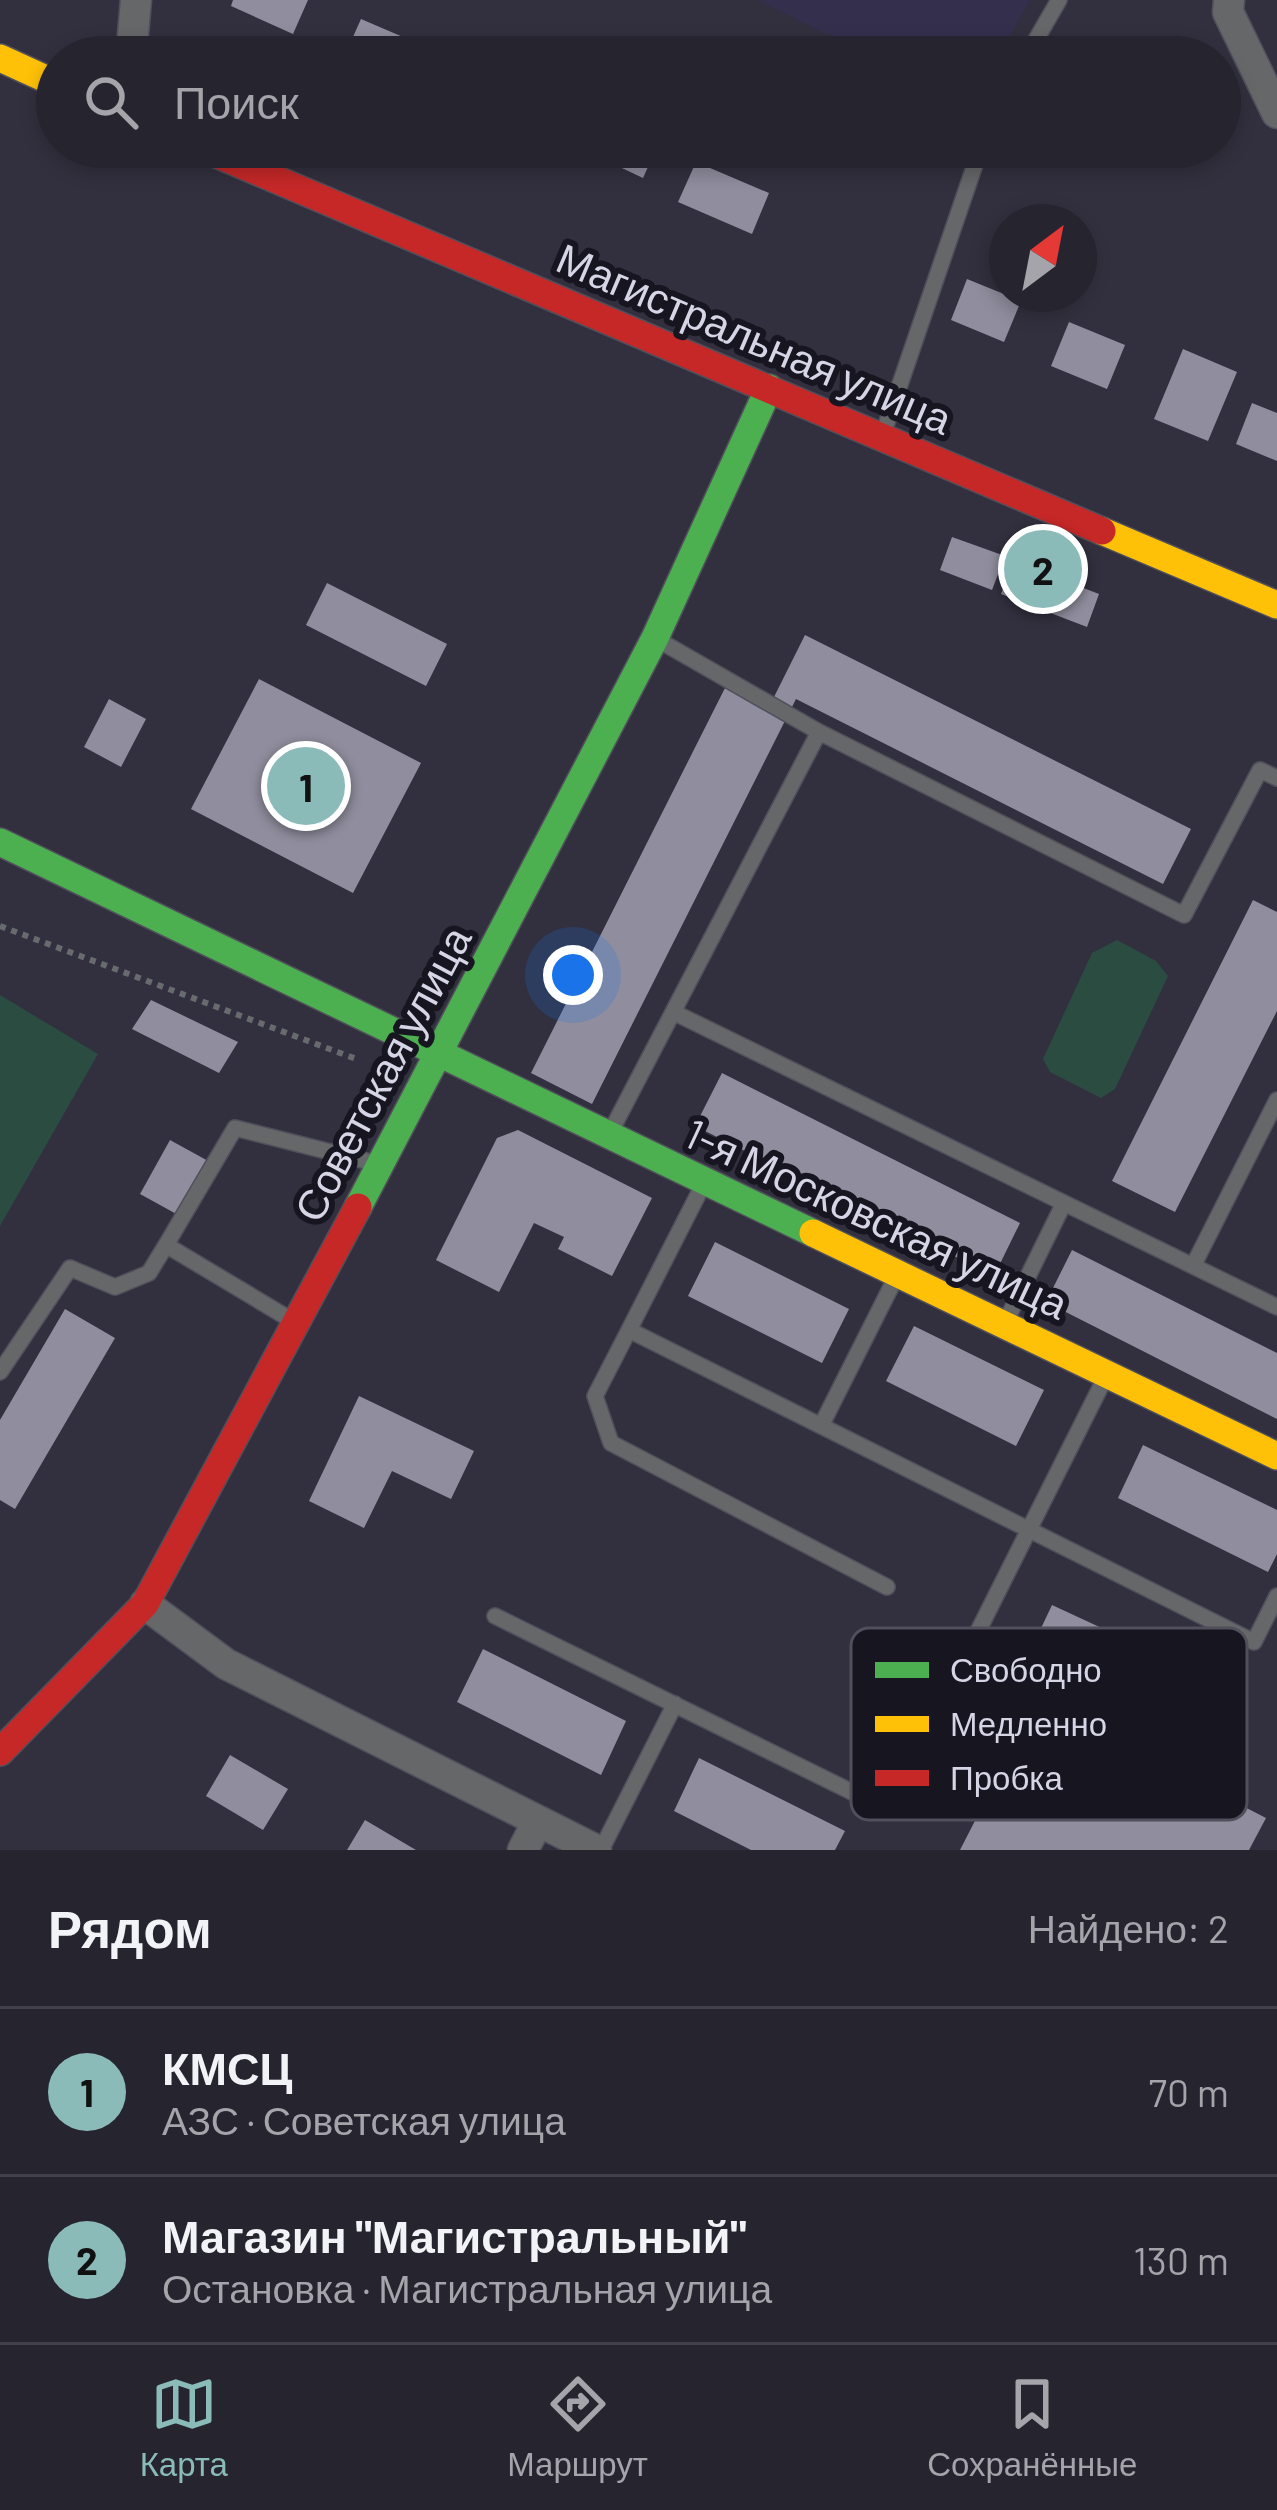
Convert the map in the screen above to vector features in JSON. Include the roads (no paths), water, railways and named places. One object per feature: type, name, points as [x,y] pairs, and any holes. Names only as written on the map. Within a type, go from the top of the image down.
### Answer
[{"type":"street","points":[[133,36],[136,0]]},
{"type":"street","points":[[1229,0],[1228,12],[1240,36]]},
{"type":"street","points":[[1241,39],[1277,113]]},
{"type":"street","points":[[0,58],[36,74]]},
{"type":"street","name":"Магистральная улица","points":[[250,168],[1277,604]]},
{"type":"street","name":"Советская улица","points":[[0,1752],[145,1604],[439,1056],[655,638],[769,388]]},
{"type":"street","name":"1-я Московская улица","points":[[0,842],[1277,1456]]},
{"type":"street","points":[[145,1604],[226,1664],[598,1850]]},
{"type":"street","points":[[523,1850],[538,1821]]},
{"type":"lane","points":[[1038,36],[1059,0]]},
{"type":"lane","points":[[882,436],[973,168]]},
{"type":"lane","points":[[655,638],[819,732],[1184,915],[1260,770],[1277,778]]},
{"type":"lane","points":[[608,1136],[819,732]]},
{"type":"lane","points":[[673,1012],[1277,1307]]},
{"type":"lane","points":[[1192,1266],[1277,1100]]},
{"type":"lane","points":[[0,1372],[70,1268],[116,1287],[148,1273],[235,1128],[381,1164]]},
{"type":"lane","points":[[705,1182],[595,1396],[610,1443],[886,1587]]},
{"type":"lane","points":[[1004,1324],[1064,1203]]},
{"type":"lane","points":[[166,1245],[296,1323]]},
{"type":"lane","points":[[820,1426],[898,1273]]},
{"type":"lane","points":[[629,1330],[1227,1628]]},
{"type":"lane","points":[[978,1628],[1107,1373]]},
{"type":"lane","points":[[1247,1638],[1255,1642],[1277,1597]]},
{"type":"lane","points":[[495,1616],[851,1792]]},
{"type":"lane","points":[[598,1850],[674,1704]]},
{"type":"place","name":"Магазин \"Магистральный\"","points":[[1043,569]]},
{"type":"place","name":"КМСЦ","points":[[306,786]]}]
